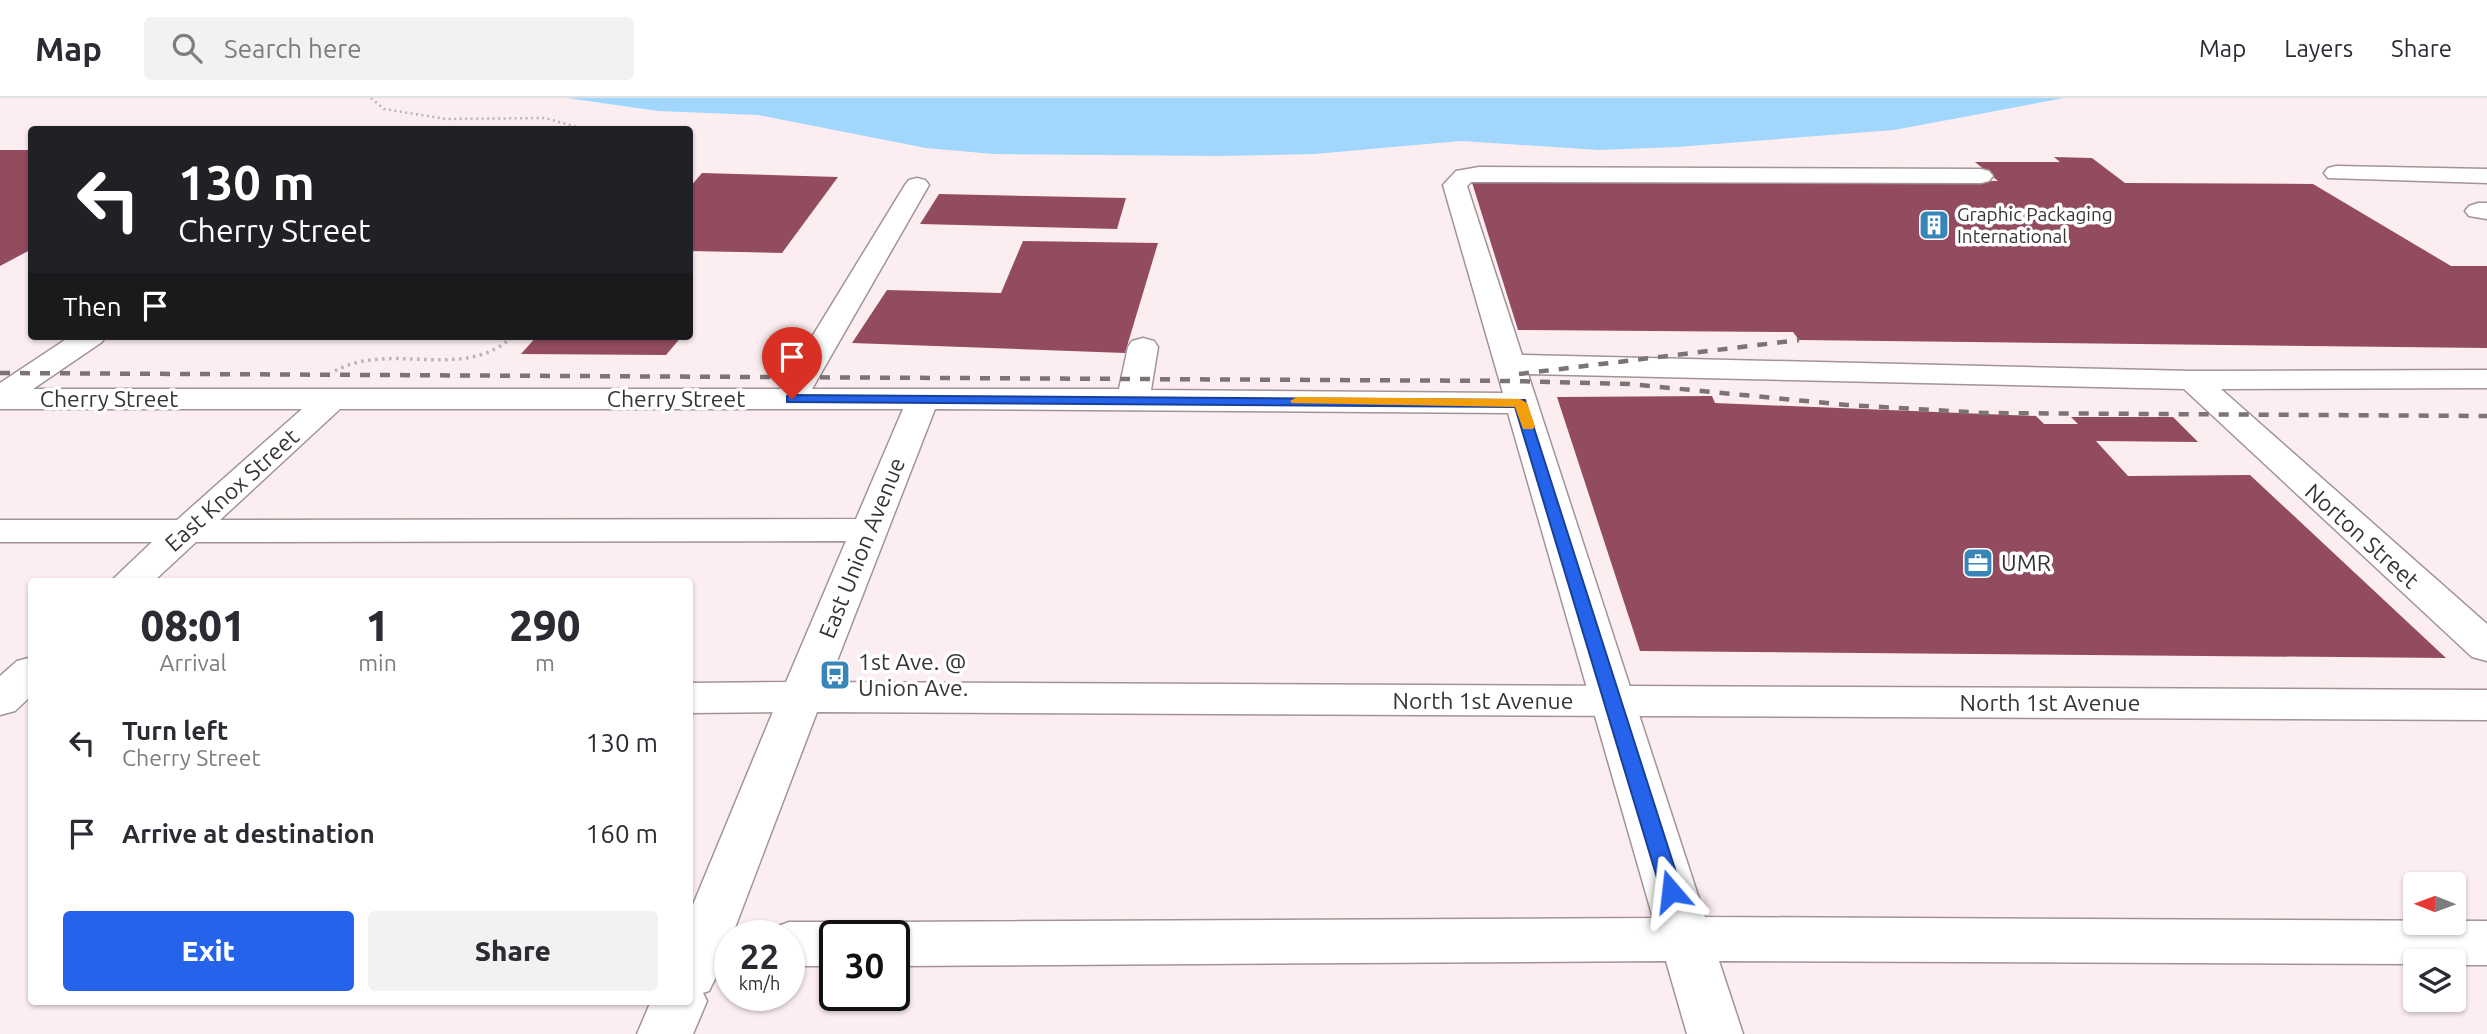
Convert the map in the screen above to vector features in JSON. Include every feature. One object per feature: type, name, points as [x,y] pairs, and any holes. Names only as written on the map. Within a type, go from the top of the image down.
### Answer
[{"type":"street","points":[[2336,173],[2487,176]]},
{"type":"street","points":[[1716,1034],[1455,185],[1464,176],[1981,176]]},
{"type":"street","points":[[792,399],[802,377],[917,185]]},
{"type":"street","points":[[0,398],[85,340]]},
{"type":"street","points":[[1133,399],[1143,347]]},
{"type":"street","name":"Cherry Street","points":[[0,398],[1133,399],[1515,384],[2487,379]]},
{"type":"street","name":"Norton Street","points":[[2192,380],[2487,647]]},
{"type":"street","name":"East Knox Street","points":[[134,578],[186,532],[318,399]]},
{"type":"street","name":"East Union Avenue","points":[[703,951],[801,697],[923,399]]},
{"type":"street","points":[[0,531],[869,530]]},
{"type":"street","points":[[0,700],[28,675]]},
{"type":"street","name":"North 1st Avenue","points":[[693,698],[2487,705]]},
{"type":"street","points":[[0,700],[28,701]]},
{"type":"street","points":[[910,944],[1686,939],[2487,943]]},
{"type":"street","points":[[665,1034],[677,1005]]},
{"type":"path","points":[[371,98],[384,109],[408,114],[457,119],[545,118],[573,126]]},
{"type":"path","points":[[318,399],[349,362],[362,359],[477,357],[495,351],[508,340]]},
{"type":"water","points":[[567,98],[2064,98],[1894,130],[1677,147],[1599,150],[1461,141],[1314,154],[1218,156],[994,154],[926,148],[758,115],[658,111]]},
{"type":"building","points":[[0,150],[28,150],[28,251],[0,266]]},
{"type":"building","name":"Graphic Packaging International","points":[[2054,157],[2092,158],[2125,183],[2313,184],[2451,266],[2487,266],[2487,348],[1799,340],[1793,332],[1518,330],[1470,176],[1998,181],[1975,162],[2060,162]]},
{"type":"building","points":[[702,173],[838,177],[782,253],[693,251],[693,184]]},
{"type":"building","points":[[939,194],[1126,198],[1117,229],[920,224]]},
{"type":"building","points":[[1023,241],[1158,243],[1125,353],[852,343],[887,290],[1001,293]]},
{"type":"building","points":[[533,340],[679,340],[666,355],[521,354]]},
{"type":"building","name":"UMR","points":[[1712,396],[1715,403],[2036,416],[2044,424],[2078,424],[2071,417],[2173,417],[2198,442],[2096,441],[2128,476],[2250,475],[2446,658],[1640,651],[1557,397]]},
{"type":"railway","points":[[1519,374],[1799,340]]},
{"type":"railway","points":[[0,373],[1515,381],[1629,384],[1847,405],[1984,413],[2487,416]]},
{"type":"slow traffic","points":[[1297,401],[1520,403],[1528,426]]},
{"type":"place","name":"Graphic Packaging International","points":[[1934,225]]},
{"type":"place","name":"UMR","points":[[1978,563]]},
{"type":"place","name":"1st Ave. @ Union Ave.","points":[[835,675]]},
{"type":"route","points":[[792,399],[1520,403],[1671,891]]}]
